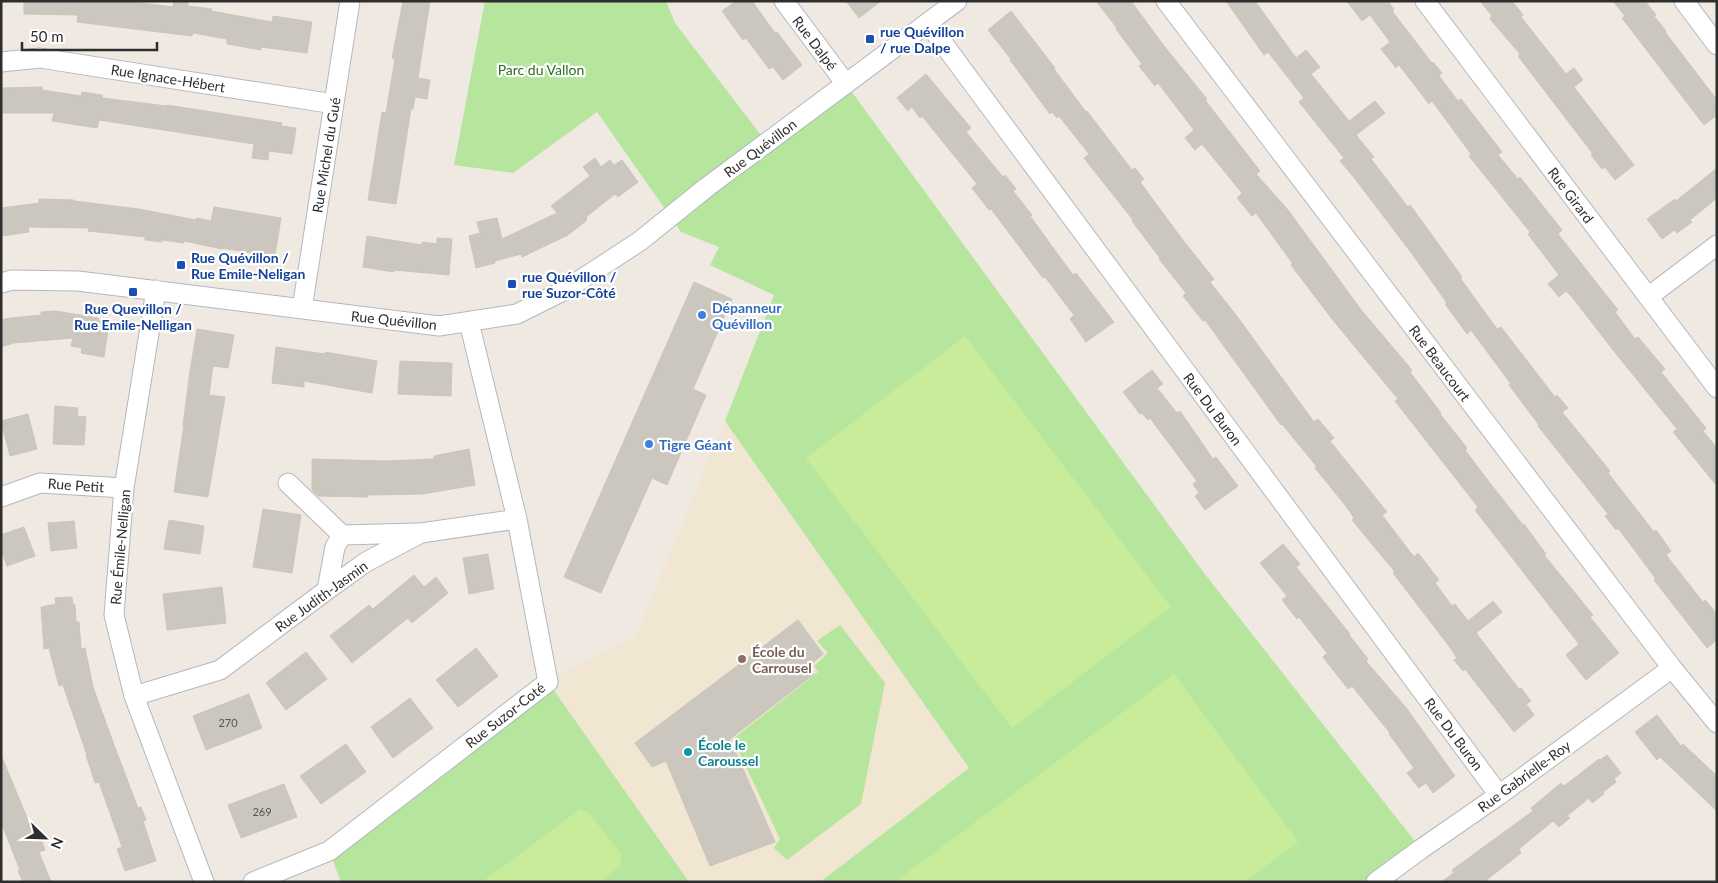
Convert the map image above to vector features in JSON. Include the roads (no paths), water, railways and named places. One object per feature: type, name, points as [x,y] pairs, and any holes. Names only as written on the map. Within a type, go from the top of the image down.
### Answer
[{"type":"street","name":"Rue Michel du Gué","points":[[302,309],[350,1]]},
{"type":"street","name":"Rue Dalpé","points":[[784,1],[846,84]]},
{"type":"street","name":"Rue Quévillon","points":[[1,282],[12,280],[78,281],[439,326],[517,314],[565,290],[640,241],[707,187],[957,1]]},
{"type":"street","name":"Rue Beaucourt","points":[[1166,1],[1672,668],[1717,723]]},
{"type":"street","name":"Rue Girard","points":[[1425,1],[1717,388]]},
{"type":"street","points":[[1684,1],[1717,45]]},
{"type":"street","name":"Rue Du Buron","points":[[928,23],[1499,795]]},
{"type":"street","name":"Rue Ignace-Hébert","points":[[1,62],[40,58],[334,104]]},
{"type":"street","points":[[1648,297],[1717,246]]},
{"type":"street","name":"Rue Émile-Nelligan","points":[[156,290],[124,488],[114,615],[134,696],[204,882]]},
{"type":"street","name":"Rue Suzor-Coté","points":[[253,882],[329,851],[548,682],[517,519],[469,322]]},
{"type":"street","name":"Rue Petit","points":[[1,497],[40,482],[124,488]]},
{"type":"street","points":[[288,483],[342,535],[421,533]]},
{"type":"street","name":"Rue Judith-Jasmin","points":[[134,696],[220,670],[366,562],[421,533],[517,519]]},
{"type":"street","points":[[327,590],[335,547],[342,535]]},
{"type":"street","name":"Rue Gabrielle-Roy","points":[[1376,882],[1499,795],[1672,668]]},
{"type":"place","name":"rue Quévillon / rue Dalpe","points":[[870,39]]},
{"type":"place","name":"Rue Quévillon / Rue Emile-Neligan","points":[[181,265]]},
{"type":"place","name":"rue Quévillon / rue Suzor-Côté","points":[[512,284]]},
{"type":"place","name":"Rue Quevillon / Rue Emile-Nelligan","points":[[133,292]]},
{"type":"place","name":"Dépanneur Quévillon","points":[[702,315]]},
{"type":"place","name":"Tigre Géant","points":[[649,444]]},
{"type":"place","name":"École du Carrousel","points":[[742,659]]},
{"type":"place","name":"École le Caroussel","points":[[688,752]]},
{"type":"park label","name":"Parc du Vallon","points":[[541,69]]}]
